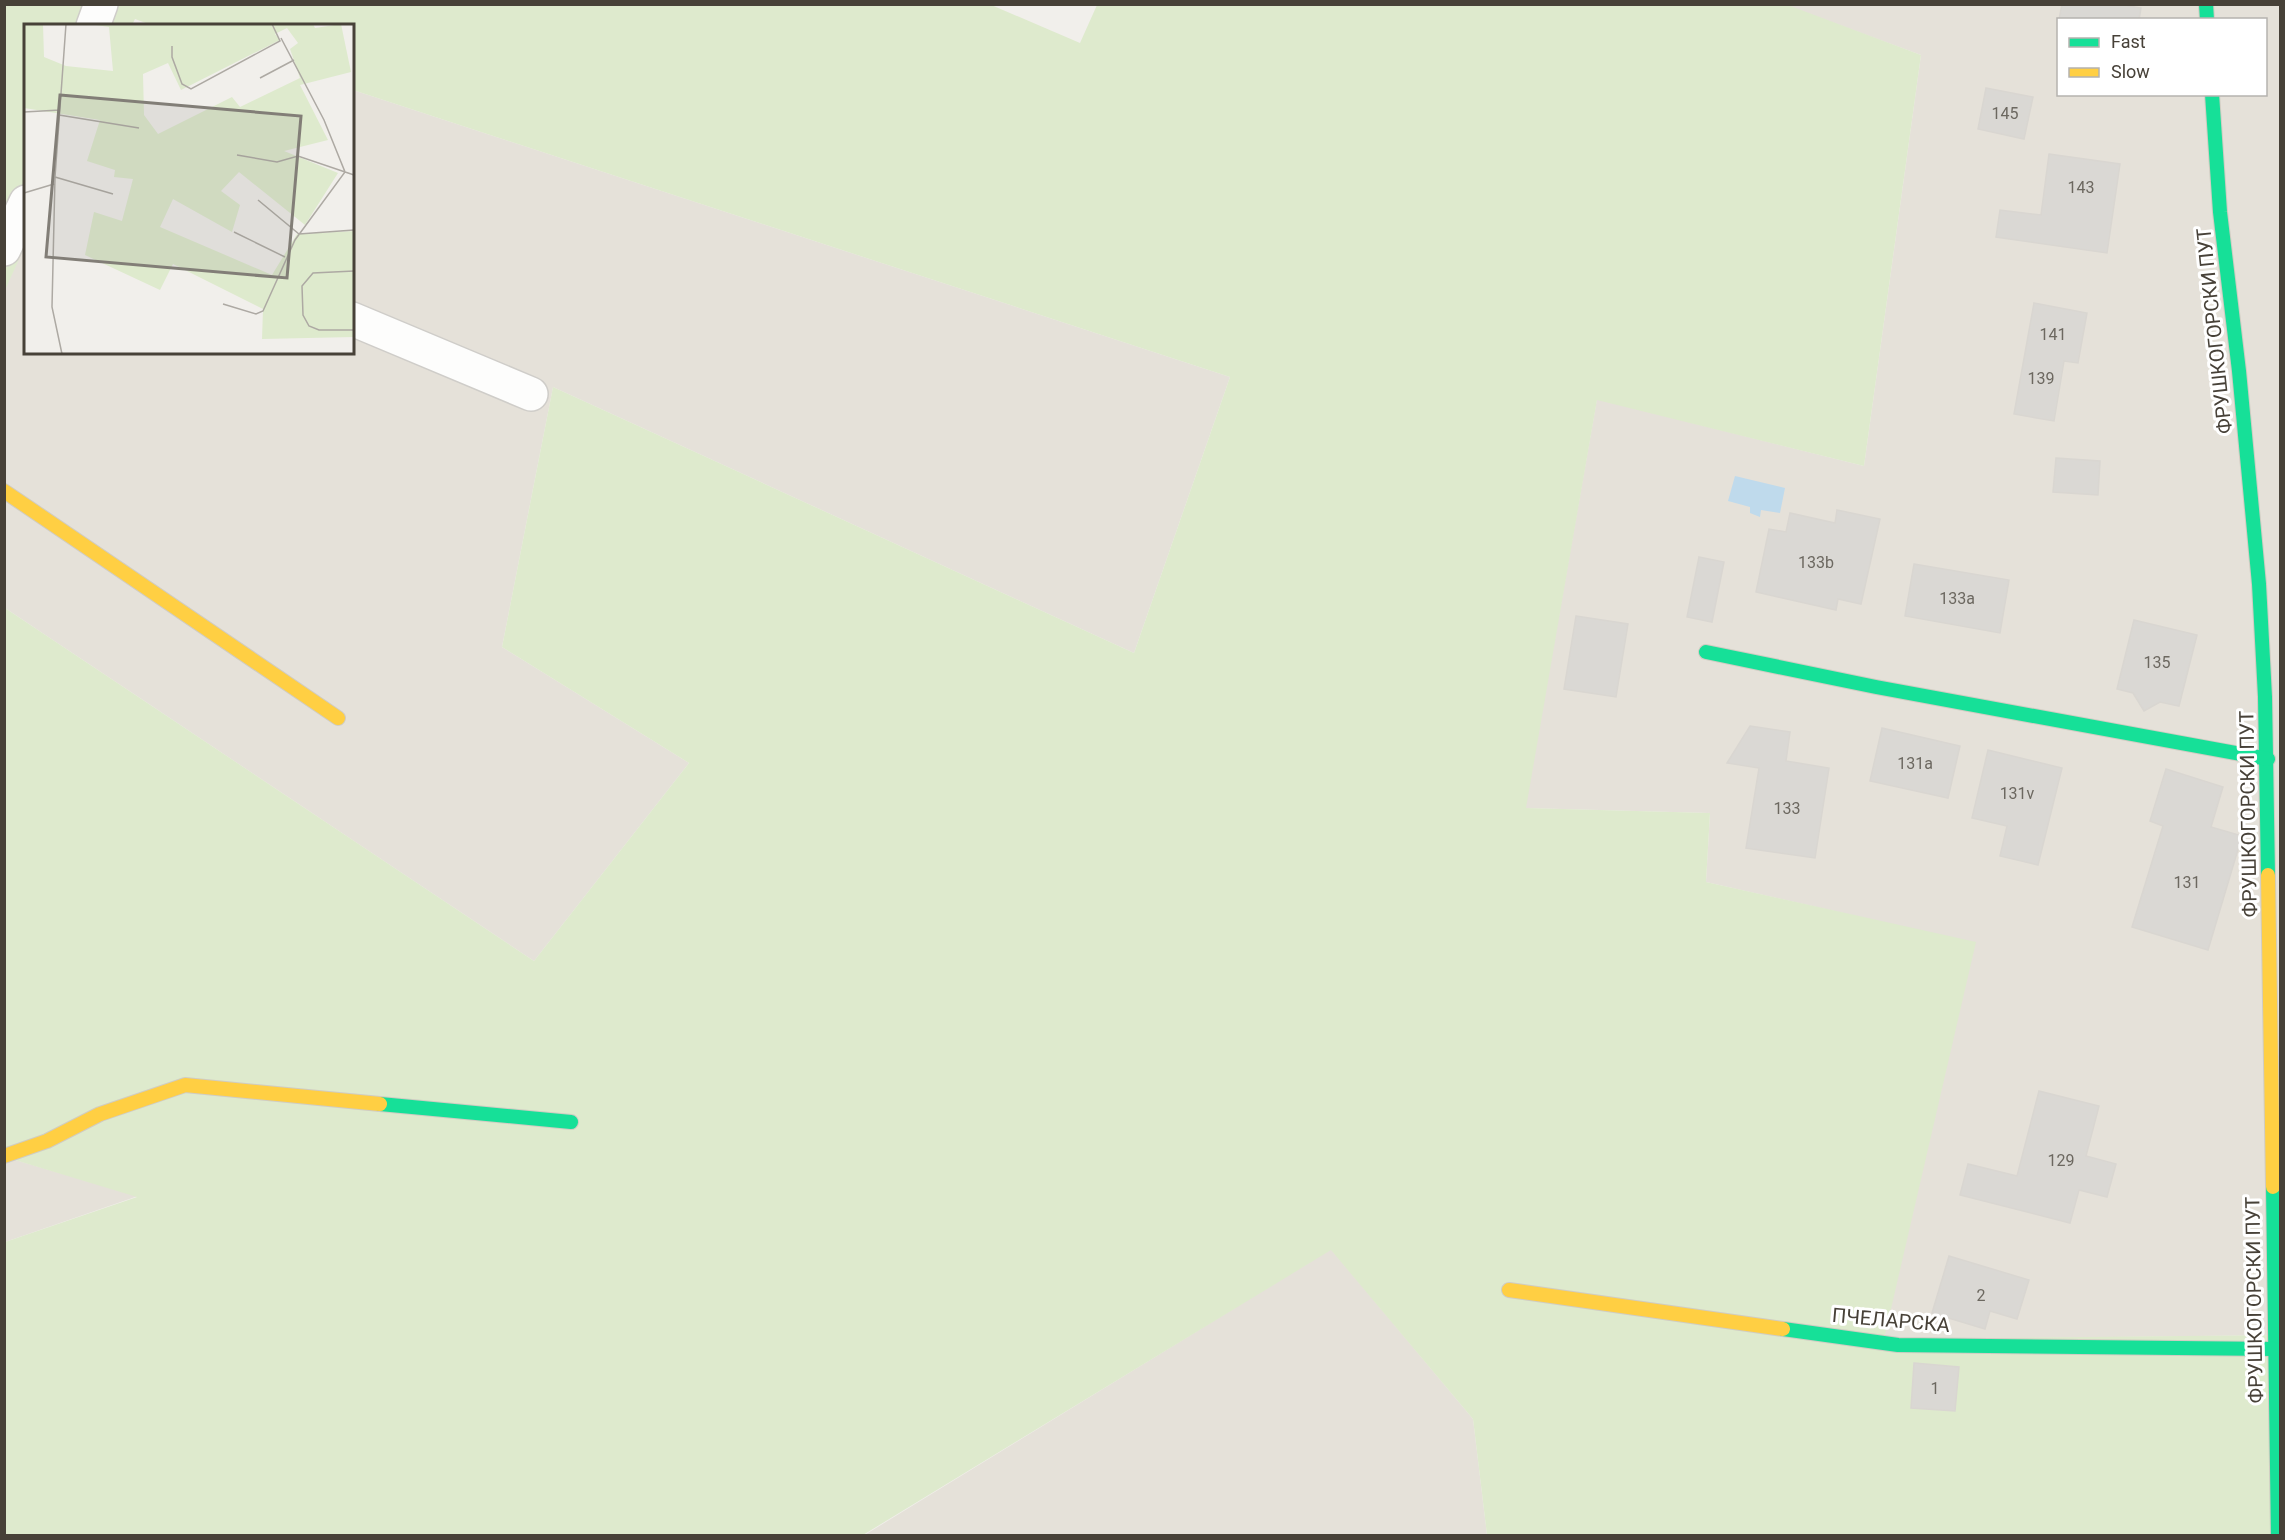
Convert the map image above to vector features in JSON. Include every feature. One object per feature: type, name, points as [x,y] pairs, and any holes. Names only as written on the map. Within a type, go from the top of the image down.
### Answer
[{"type":"street","points":[[94,24],[101,4]]},
{"type":"street","name":"ФРУШКОГОРСКИ ПУТ","points":[[2212,96],[2220,212],[2239,371],[2259,584],[2273,693],[2268,759],[2274,1349],[2278,1395],[2278,1536]]},
{"type":"street","points":[[4,249],[24,206]]},
{"type":"street","points":[[354,320],[531,394]]},
{"type":"street","points":[[4,491],[338,718]]},
{"type":"street","points":[[1706,652],[1875,687],[2268,759]]},
{"type":"street","points":[[4,1156],[47,1141],[100,1114],[185,1085],[571,1122]]},
{"type":"street","name":"ПЧЕЛАРСКА","points":[[1509,1290],[1898,1345],[2274,1349]]},
{"type":"shaded area","points":[[1785,5],[2280,5],[2280,1335],[1883,1340],[1975,943],[1706,882],[1710,813],[1525,808],[1597,399],[1864,466],[1921,55]]},
{"type":"shaded area","points":[[354,90],[1230,377],[1134,653],[553,387],[502,647],[689,763],[534,961],[5,608],[4,290],[24,248],[24,354],[354,354]]},
{"type":"shaded area","points":[[5,1157],[138,1196],[5,1242]]},
{"type":"shaded area","points":[[1331,1249],[1473,1419],[1487,1535],[863,1536]]},
{"type":"green space","points":[[989,4],[1080,43],[1097,5],[1785,4],[1921,55],[1864,466],[1597,400],[1526,808],[1710,813],[1706,882],[1976,942],[1884,1339],[2280,1335],[2280,1535],[1487,1535],[1473,1419],[1331,1250],[863,1535],[5,1535],[5,1242],[137,1197],[5,1157],[5,608],[534,961],[689,763],[502,647],[553,387],[1134,653],[1230,377],[354,90],[354,24],[149,24],[135,19],[132,24],[24,24],[24,248],[5,290],[5,5]]},
{"type":"water","points":[[1735,476],[1785,488],[1780,513],[1761,510],[1760,517],[1750,513],[1750,507],[1728,501]]},
{"type":"building","points":[[2062,4],[2118,4],[2141,8],[2139,18],[2059,18]]},
{"type":"building","points":[[1986,88],[2033,97],[2024,139],[1978,129]]},
{"type":"building","points":[[2049,154],[2120,164],[2107,253],[1996,237],[2000,210],[2041,215]]},
{"type":"building","points":[[2034,303],[2087,313],[2078,363],[2064,361],[2054,421],[2014,414]]},
{"type":"building","points":[[2056,458],[2100,461],[2098,495],[2053,492]]},
{"type":"building","points":[[1837,510],[1880,519],[1861,604],[1838,599],[1836,610],[1756,592],[1769,529],[1786,532],[1790,513],[1835,523]]},
{"type":"building","points":[[1699,557],[1724,562],[1712,622],[1687,617]]},
{"type":"building","points":[[1914,564],[2009,580],[2000,633],[1905,616]]},
{"type":"building","points":[[1576,616],[1628,624],[1616,697],[1564,689]]},
{"type":"building","points":[[2134,620],[2197,635],[2179,706],[2160,702],[2144,711],[2133,693],[2117,689]]},
{"type":"building","points":[[1750,726],[1790,732],[1786,761],[1829,768],[1815,858],[1746,848],[1759,768],[1727,763]]},
{"type":"building","points":[[1882,728],[1960,746],[1948,798],[1870,781]]},
{"type":"building","points":[[1988,750],[2062,768],[2038,865],[2000,856],[2007,826],[1972,818]]},
{"type":"building","points":[[2166,769],[2223,787],[2211,827],[2242,836],[2208,950],[2132,927],[2163,826],[2150,821]]},
{"type":"building","points":[[2039,1091],[2099,1106],[2086,1156],[2116,1164],[2107,1197],[2079,1190],[2070,1223],[1960,1195],[1968,1164],[2017,1176]]},
{"type":"building","points":[[1949,1256],[2029,1280],[2017,1319],[1990,1311],[1985,1329],[1932,1313]]},
{"type":"building","points":[[1914,1363],[1959,1367],[1955,1411],[1911,1408]]},
{"type":"traffic: fast","points":[[2206,4],[2207,18]]},
{"type":"traffic: fast","points":[[2212,96],[2220,212],[2239,371],[2259,584],[2265,697],[2268,875]]},
{"type":"traffic: fast","points":[[1706,652],[1876,687],[2268,759]]},
{"type":"traffic: fast","points":[[380,1104],[571,1122]]},
{"type":"traffic: fast","points":[[2273,1187],[2278,1536]]},
{"type":"traffic: fast","points":[[1783,1329],[1898,1345],[2274,1349]]},
{"type":"traffic: slow","points":[[4,491],[338,718]]},
{"type":"traffic: slow","points":[[2268,875],[2273,1187]]},
{"type":"traffic: slow","points":[[4,1156],[47,1141],[100,1114],[185,1085],[380,1104]]},
{"type":"traffic: slow","points":[[1509,1290],[1783,1329]]}]
